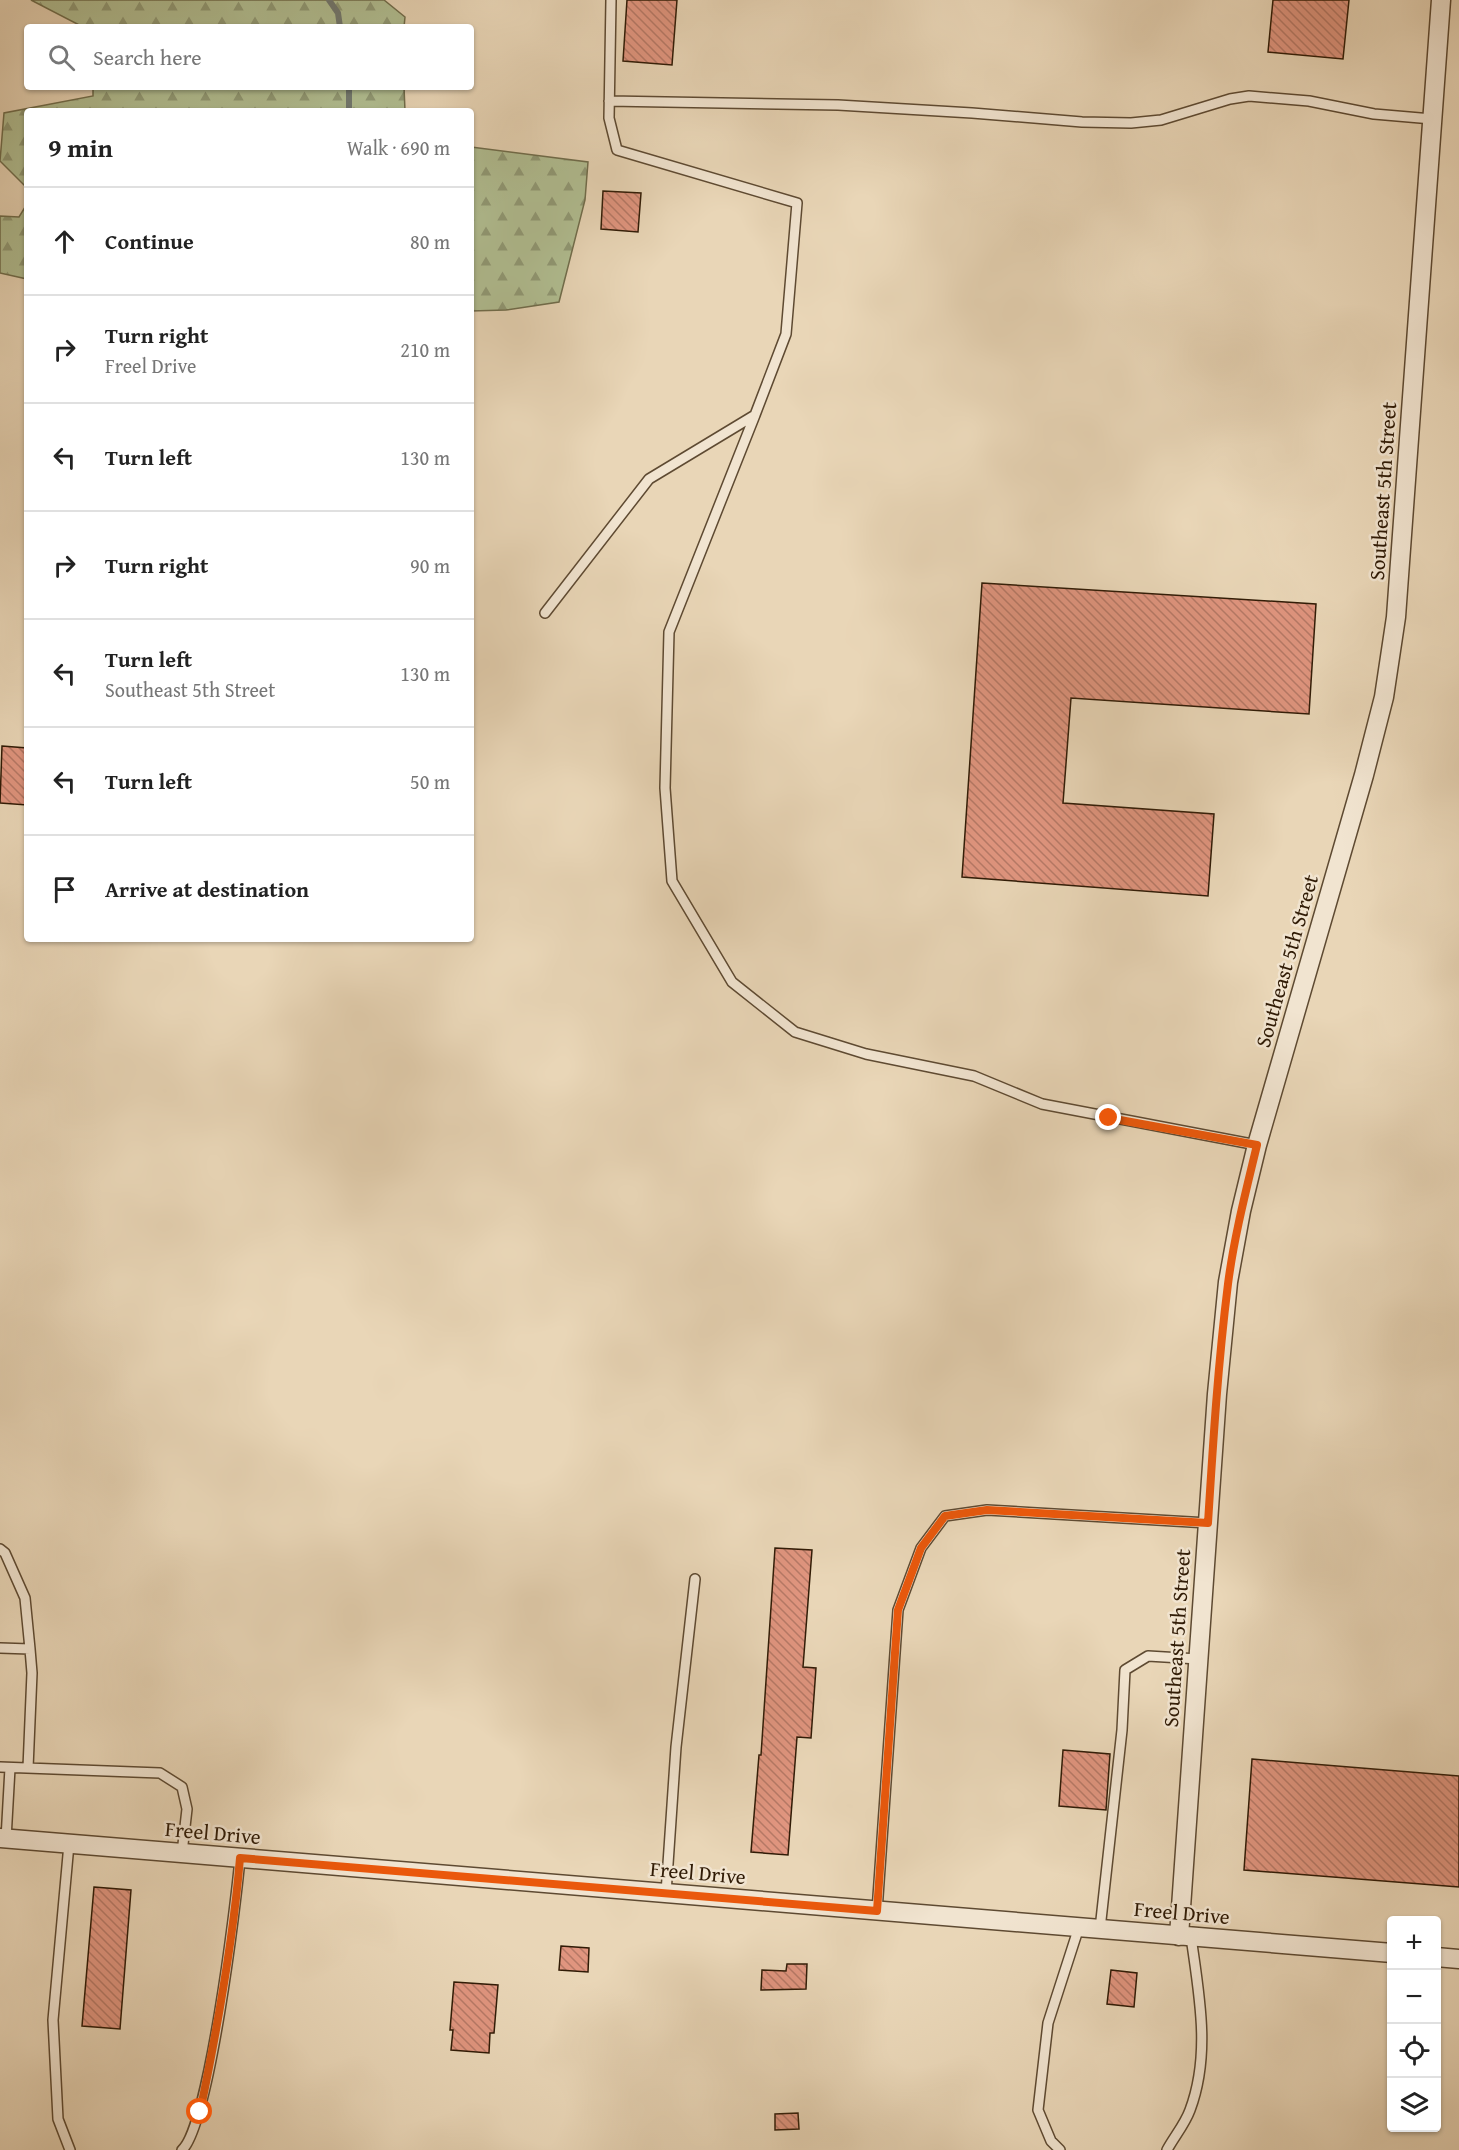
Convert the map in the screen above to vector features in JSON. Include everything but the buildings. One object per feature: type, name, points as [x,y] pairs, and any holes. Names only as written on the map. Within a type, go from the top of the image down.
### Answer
[{"type":"street","name":"Southeast 5th Street","points":[[1185,1936],[1198,1659],[1217,1394],[1228,1282],[1241,1210],[1257,1145],[1364,775],[1384,697],[1396,617],[1441,0]]},
{"type":"street","name":"Freel Drive","points":[[3,1838],[1387,1953]]},
{"type":"street","points":[[1441,1957],[1459,1959]]},
{"type":"lane","points":[[611,0],[609,118],[617,150],[796,203],[786,334],[669,632],[665,788],[672,881],[732,982],[795,1032],[866,1054],[974,1076],[1042,1104],[1257,1145]]},
{"type":"lane","points":[[609,101],[838,105],[1082,122],[1131,123],[1161,120],[1230,99],[1249,96],[1309,101],[1374,114],[1432,119]]},
{"type":"lane","points":[[545,613],[649,479],[755,415]]},
{"type":"lane","points":[[877,1911],[898,1610],[921,1548],[945,1516],[987,1510],[1208,1523]]},
{"type":"lane","points":[[0,1549],[5,1553],[25,1598],[32,1673],[28,1768]]},
{"type":"lane","points":[[666,1893],[676,1747],[695,1579]]},
{"type":"lane","points":[[0,1648],[30,1649]]},
{"type":"lane","points":[[1100,1929],[1122,1730],[1125,1670],[1148,1656],[1198,1659]]},
{"type":"lane","points":[[3,1838],[5,1767],[160,1773],[182,1787],[187,1809],[182,1853]]},
{"type":"lane","points":[[69,1844],[53,2020],[58,2119],[70,2150]]},
{"type":"lane","points":[[182,2150],[186,2146],[200,2112],[216,2031],[240,1858]]},
{"type":"lane","points":[[1060,2150],[1051,2141],[1038,2110],[1047,2023],[1079,1927]]},
{"type":"lane","points":[[1167,2150],[1190,2111],[1201,2066],[1201,2013],[1185,1936]]},
{"type":"green space","points":[[31,0],[384,0],[405,17],[404,24],[77,24]]},
{"type":"green space","points":[[93,90],[404,90],[405,108],[30,108],[93,96]]},
{"type":"green space","points":[[24,109],[24,185],[0,161],[4,113]]},
{"type":"green space","points":[[474,147],[588,162],[585,200],[559,302],[506,310],[474,311]]},
{"type":"green space","points":[[24,209],[24,278],[0,273],[0,216],[19,217]]},
{"type":"waterway","points":[[329,0],[338,13],[340,24]]},
{"type":"waterway","points":[[349,90],[349,108]]},
{"type":"route","points":[[200,2112],[216,2031],[240,1858],[877,1911],[898,1610],[921,1548],[945,1516],[987,1510],[1208,1523],[1228,1282],[1241,1210],[1257,1145],[1109,1118]]}]
